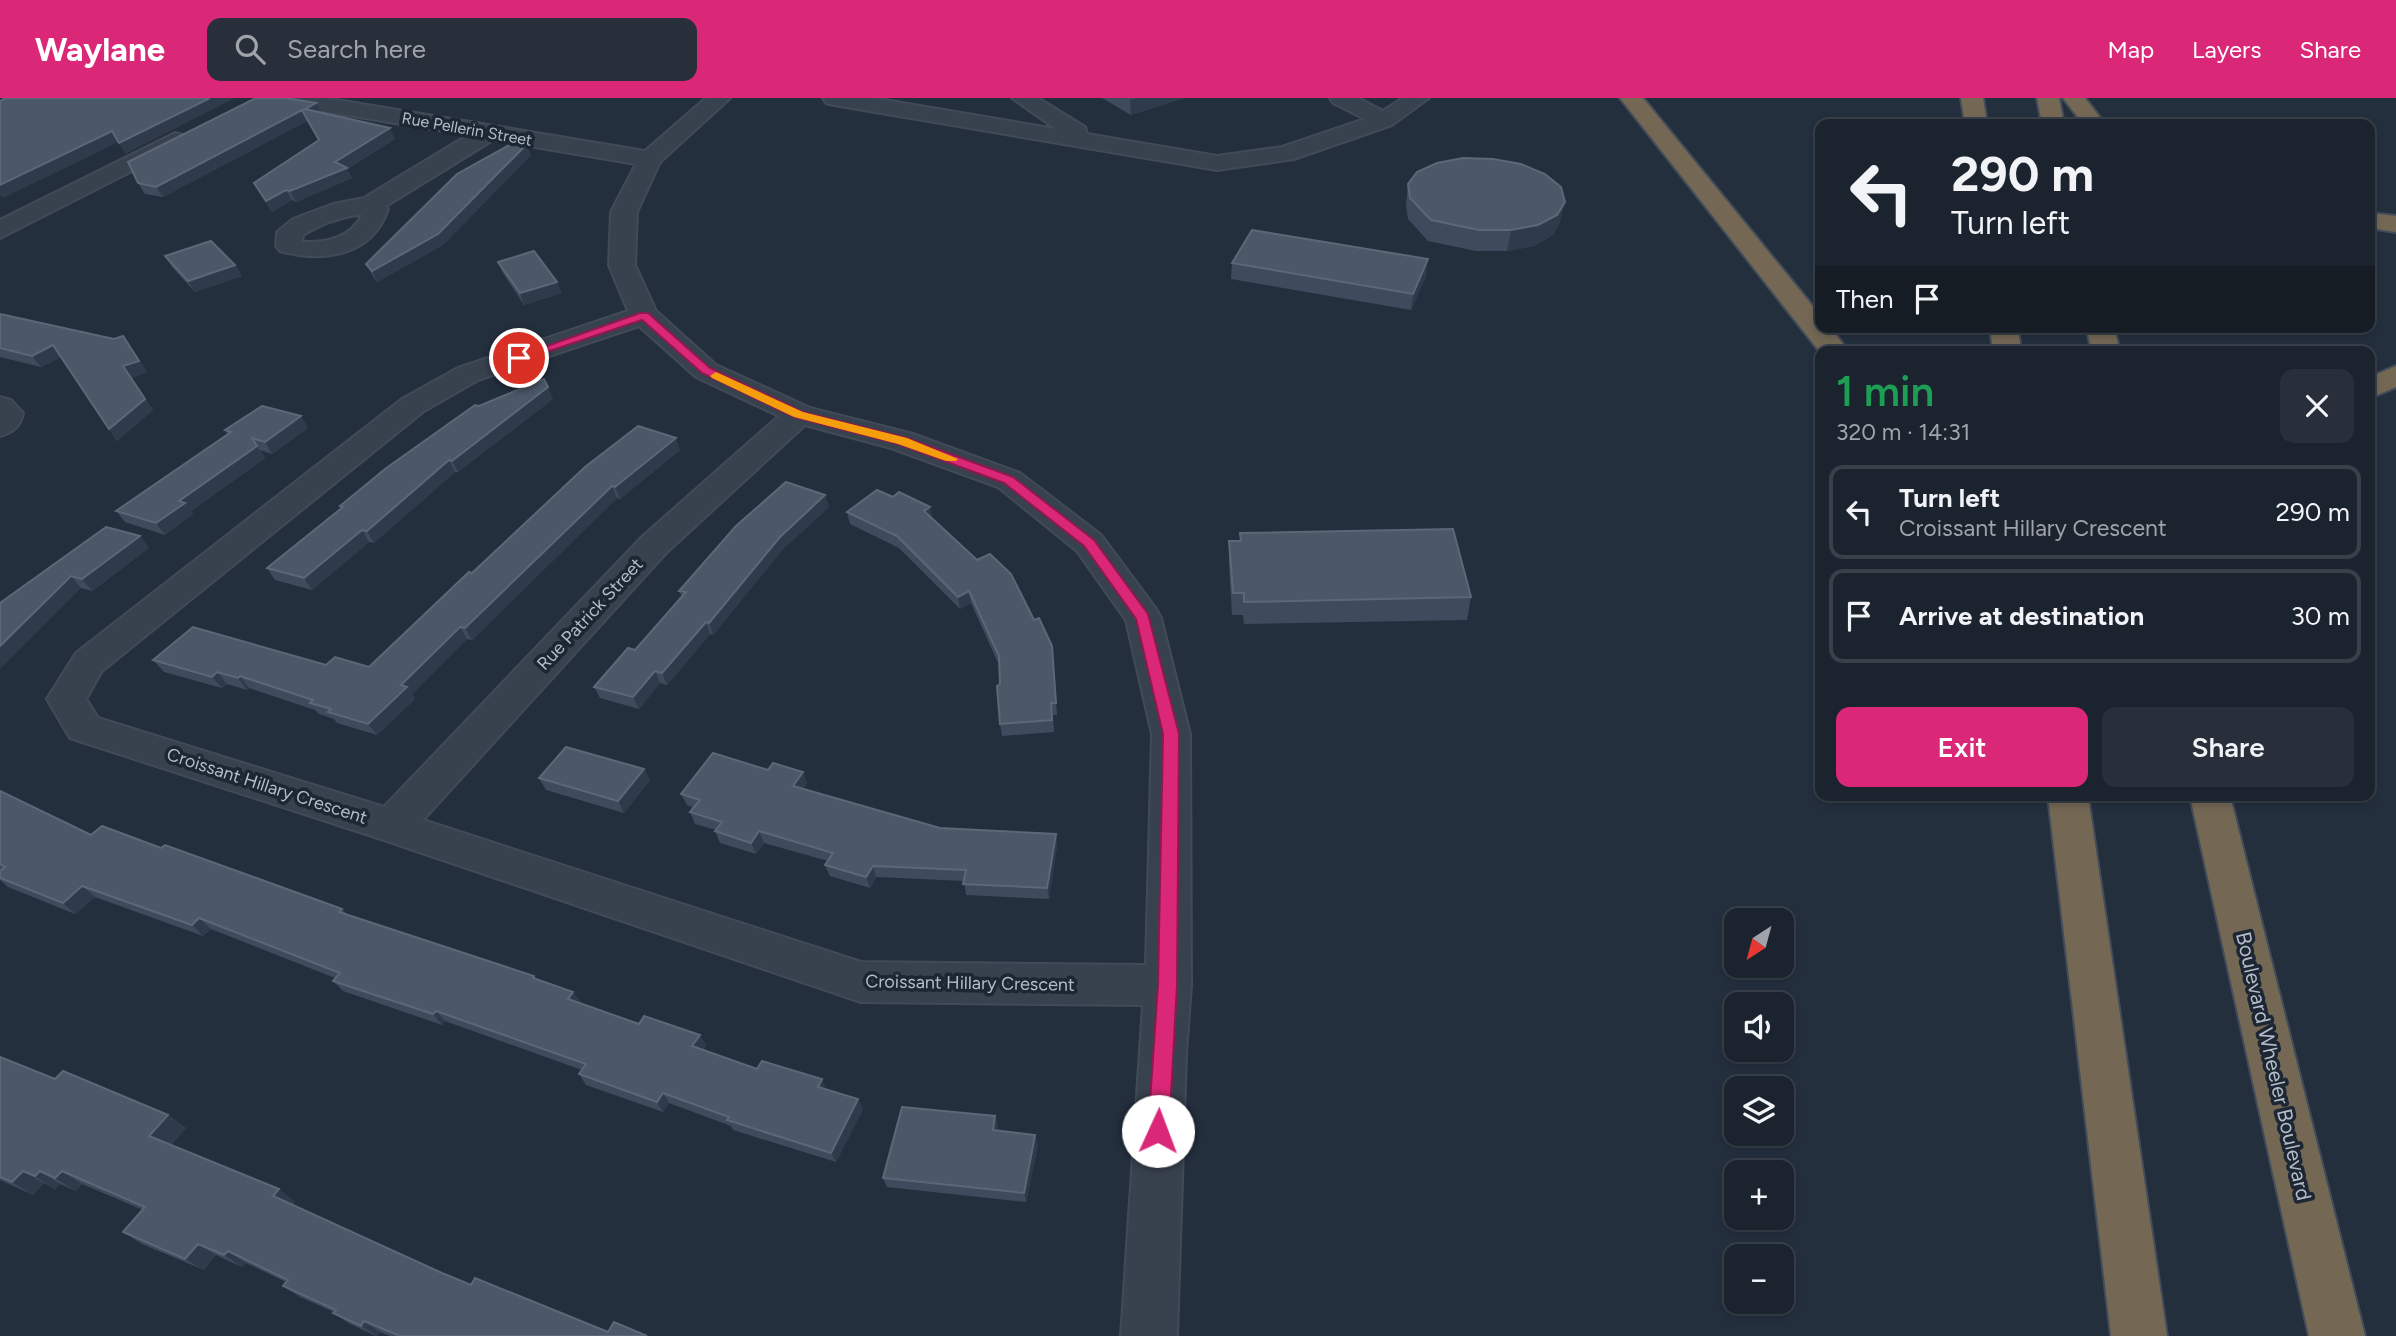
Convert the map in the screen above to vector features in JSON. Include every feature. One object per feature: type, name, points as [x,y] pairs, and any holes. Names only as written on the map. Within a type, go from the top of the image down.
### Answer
[{"type":"highway","points":[[1631,98],[1815,327]]},
{"type":"highway","points":[[1972,98],[1975,119]]},
{"type":"highway","points":[[2048,98],[2052,119]]},
{"type":"highway","points":[[2074,98],[2090,119]]},
{"type":"highway","points":[[2375,222],[2396,224]]},
{"type":"highway","points":[[2375,386],[2396,374]]},
{"type":"highway","name":"Boulevard Wheeler Boulevard","points":[[2211,801],[2337,1336]]},
{"type":"highway","points":[[2233,801],[2337,1336]]},
{"type":"highway","points":[[2067,810],[2139,1336]]},
{"type":"street","name":"Rue Pellerin Street","points":[[285,98],[650,159]]},
{"type":"street","points":[[719,98],[650,159],[624,212],[622,265],[644,315],[706,371],[799,414],[902,441],[1009,480],[1089,543],[1143,618],[1171,734],[1168,985],[1161,1054],[1149,1336]]},
{"type":"street","points":[[834,98],[1217,163],[1286,154],[1384,120],[1418,98]]},
{"type":"street","points":[[1023,98],[1093,142]]},
{"type":"street","points":[[1341,98],[1384,120]]},
{"type":"street","points":[[0,229],[197,129]]},
{"type":"street","points":[[371,205],[488,133]]},
{"type":"street","name":"Croissant Hillary Crescent","points":[[644,315],[468,374],[413,405],[89,662],[66,699],[84,728],[392,826],[861,982],[1168,985]]},
{"type":"street","points":[[0,406],[8,413],[7,419],[0,427]]},
{"type":"street","name":"Rue Patrick Street","points":[[392,826],[656,544],[799,414]]},
{"type":"building","points":[[6,98],[210,98],[119,143],[112,131],[0,185],[0,101]]},
{"type":"building","points":[[256,98],[286,98],[316,103],[305,109],[390,128],[335,162],[347,168],[290,191],[286,190],[266,201],[254,183],[319,140],[302,110],[156,187],[138,183],[128,162]]},
{"type":"building","points":[[522,138],[527,144],[438,234],[372,271],[366,264],[457,174]]},
{"type":"building","points":[[1463,158],[1521,164],[1545,174],[1561,187],[1565,202],[1557,215],[1538,225],[1511,230],[1479,230],[1431,220],[1410,198],[1408,184],[1417,172],[1437,163]]},
{"type":"building","points":[[1252,230],[1428,259],[1413,294],[1232,263]]},
{"type":"building","points":[[211,241],[235,265],[188,281],[165,256]]},
{"type":"building","points":[[534,251],[557,282],[520,293],[498,262]]},
{"type":"building","points":[[0,314],[114,339],[123,336],[139,361],[123,366],[145,399],[109,429],[53,345],[32,356],[0,348]]},
{"type":"building","points":[[544,379],[548,387],[452,461],[449,460],[367,531],[362,530],[304,578],[267,568],[343,507],[340,506],[385,469],[475,405],[479,406]]},
{"type":"building","points":[[262,406],[301,416],[265,442],[252,438],[257,446],[179,501],[185,503],[156,523],[116,511],[231,432],[225,430]]},
{"type":"building","points":[[638,426],[676,438],[615,487],[612,486],[465,628],[460,627],[401,685],[407,687],[368,724],[328,712],[331,709],[310,703],[313,700],[240,676],[238,678],[217,672],[212,677],[153,660],[193,627],[326,665],[335,657],[369,667],[585,467]]},
{"type":"building","points":[[786,482],[825,495],[780,537],[709,623],[706,622],[662,673],[655,671],[633,697],[594,687],[628,648],[635,650],[686,592],[679,591],[736,526]]},
{"type":"building","points":[[877,490],[893,497],[899,492],[930,507],[924,511],[977,560],[990,554],[1011,574],[1034,620],[1039,618],[1052,646],[1056,703],[1051,703],[1052,720],[1000,724],[997,686],[1000,684],[999,656],[969,591],[958,597],[897,536],[847,512]]},
{"type":"building","points":[[106,527],[140,536],[82,579],[71,576],[0,646],[0,603]]},
{"type":"building","points":[[1453,529],[1471,597],[1244,602],[1244,593],[1233,593],[1229,541],[1241,541],[1240,533]]},
{"type":"building","points":[[566,747],[644,769],[618,801],[539,778]]},
{"type":"building","points":[[713,753],[768,770],[773,763],[803,772],[793,786],[940,828],[1056,834],[1047,888],[963,884],[966,870],[873,866],[866,877],[825,865],[833,853],[759,831],[751,843],[715,831],[722,822],[690,812],[700,800],[681,794]]},
{"type":"building","points":[[0,791],[91,835],[102,826],[161,848],[165,845],[342,909],[339,912],[534,976],[533,978],[573,992],[568,999],[639,1024],[644,1016],[700,1035],[692,1046],[757,1069],[762,1061],[822,1079],[818,1087],[858,1099],[831,1153],[727,1120],[729,1117],[663,1093],[657,1102],[579,1074],[586,1064],[436,1011],[433,1014],[333,981],[340,973],[199,918],[192,925],[82,886],[63,903],[0,878],[0,871],[5,867],[0,864]]},
{"type":"building","points":[[0,1057],[55,1079],[63,1071],[168,1115],[149,1136],[279,1189],[273,1196],[442,1273],[471,1285],[475,1278],[608,1332],[614,1322],[647,1336],[400,1336],[364,1321],[361,1326],[333,1313],[336,1310],[283,1286],[288,1280],[228,1251],[224,1255],[198,1244],[185,1259],[123,1232],[145,1207],[62,1171],[55,1178],[40,1171],[35,1176],[23,1171],[12,1182],[0,1177]]},
{"type":"building","points":[[902,1107],[995,1116],[993,1130],[1035,1135],[1024,1193],[883,1178]]},
{"type":"slow traffic","points":[[716,376],[799,414],[902,441],[951,459]]},
{"type":"route","points":[[519,358],[644,315],[706,371],[799,414],[902,441],[1009,480],[1089,543],[1143,618],[1171,734],[1168,985],[1161,1054],[1158,1131]]}]
